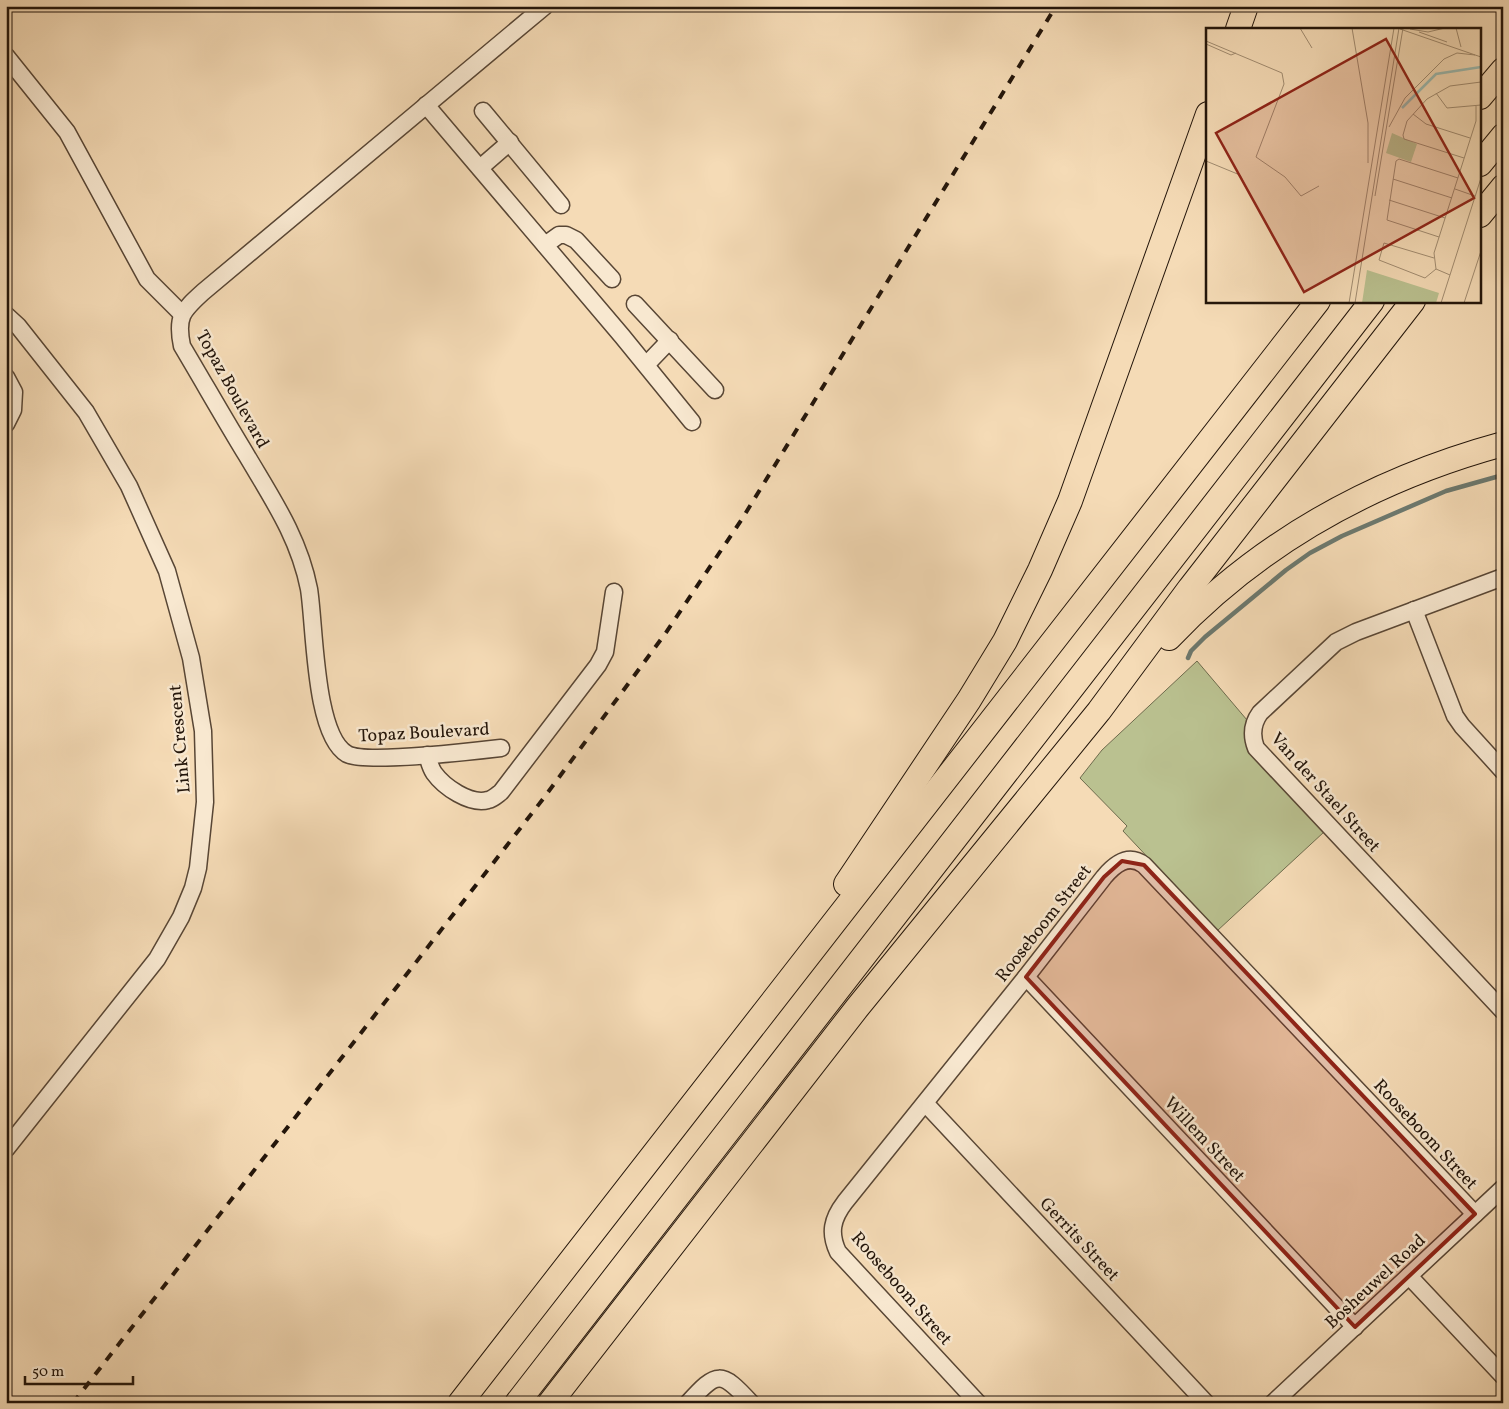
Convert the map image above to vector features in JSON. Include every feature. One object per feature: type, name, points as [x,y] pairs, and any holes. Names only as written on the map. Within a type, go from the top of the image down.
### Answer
[{"type":"highway","points":[[1238,28],[1246,6]]},
{"type":"highway","points":[[1482,95],[1503,70]]},
{"type":"highway","points":[[747,1034],[969,700],[1005,641],[1023,606],[1070,501],[1206,120]]},
{"type":"highway","points":[[1482,162],[1503,136]]},
{"type":"highway","points":[[1482,213],[1503,187]]},
{"type":"highway","points":[[460,1403],[1317,302]]},
{"type":"highway","points":[[517,1403],[1371,302]]},
{"type":"highway","points":[[550,1403],[857,1008],[1099,711],[1190,588],[1412,302]]},
{"type":"highway","points":[[1099,711],[1193,613],[1250,565],[1308,525],[1345,504],[1420,470],[1466,454],[1503,444]]},
{"type":"street","name":"Topaz Boulevard","points":[[501,748],[427,755],[377,757],[349,755],[339,748],[330,734],[322,707],[309,591],[300,553],[282,515],[182,346],[179,330],[182,314],[203,292],[545,6]]},
{"type":"street","points":[[6,56],[67,132],[147,279],[182,314]]},
{"type":"street","points":[[426,105],[692,422]]},
{"type":"street","points":[[483,111],[561,205]]},
{"type":"street","points":[[480,168],[510,142]]},
{"type":"street","points":[[545,245],[559,234],[571,236],[612,279]]},
{"type":"street","points":[[635,304],[715,390]]},
{"type":"street","name":"Link Crescent","points":[[6,315],[29,339],[86,412],[129,486],[167,571],[191,658],[203,731],[205,802],[198,868],[193,888],[181,917],[157,958],[6,1149]]},
{"type":"street","points":[[646,365],[670,340]]},
{"type":"street","points":[[6,377],[14,392],[13,410],[6,424]]},
{"type":"street","name":"Van der Stael Street","points":[[1503,577],[1356,632],[1336,642],[1260,712],[1252,730],[1256,748],[1503,1010]]},
{"type":"street","points":[[427,755],[430,766],[438,778],[466,798],[486,801],[494,798],[501,792],[598,665],[606,645],[614,592]]},
{"type":"street","points":[[1414,610],[1456,716],[1462,726],[1503,771]]},
{"type":"street","name":"Rooseboom Street","points":[[978,1403],[838,1252],[832,1234],[833,1222],[836,1213],[1112,868],[1118,863],[1126,860],[1141,863],[1475,1214]]},
{"type":"street","name":"Willem Street","points":[[1026,977],[1355,1327]]},
{"type":"street","name":"Gerrits Street","points":[[925,1102],[1206,1403]]},
{"type":"street","name":"Bosheuwel Road","points":[[1273,1403],[1503,1188]]},
{"type":"street","points":[[1409,1276],[1503,1376]]},
{"type":"street","points":[[688,1403],[703,1386],[711,1380],[719,1378],[726,1380],[737,1388],[751,1403]]},
{"type":"highlighted area","points":[[1122,861],[1144,865],[1475,1214],[1355,1327],[1026,977],[1104,877]]},
{"type":"green space","points":[[1197,661],[1247,720],[1245,737],[1324,832],[1217,931],[1123,831],[1127,826],[1080,778],[1102,750]]},
{"type":"waterway","points":[[1188,658],[1191,651],[1205,637],[1286,570],[1310,553],[1342,536],[1446,491],[1503,475]]},
{"type":"railway","points":[[73,1403],[543,799],[665,634],[742,519],[1056,6]]}]
